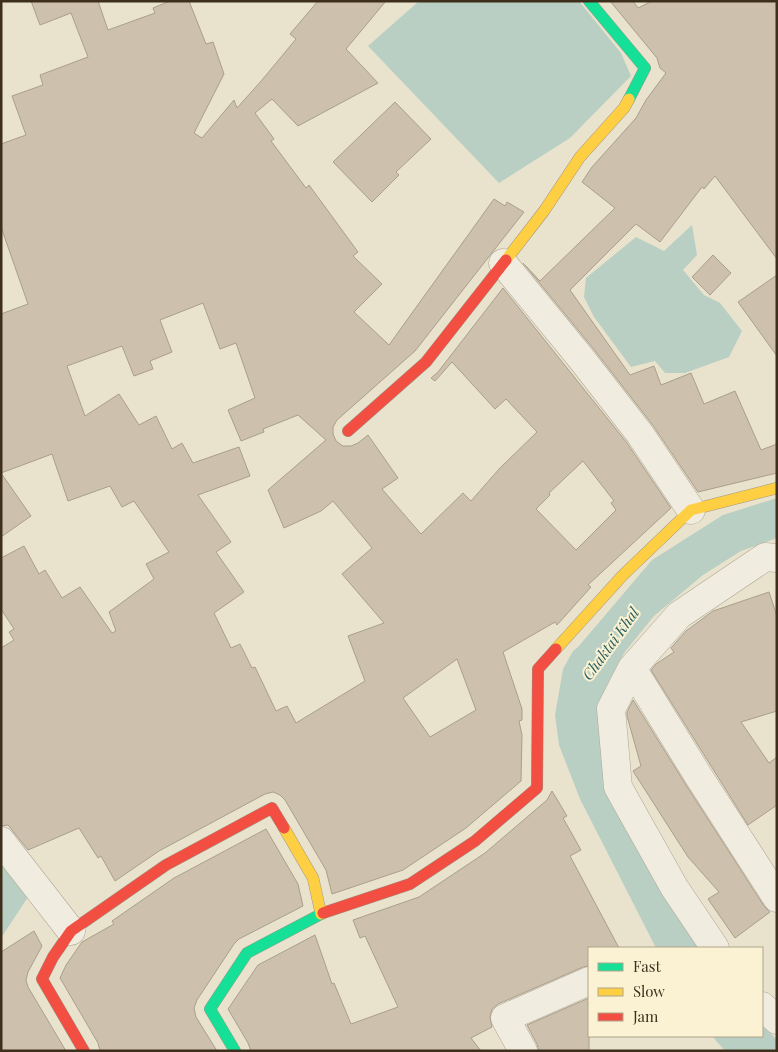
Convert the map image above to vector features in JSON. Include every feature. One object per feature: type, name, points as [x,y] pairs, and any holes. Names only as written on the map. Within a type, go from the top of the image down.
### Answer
[{"type":"street","points":[[348,431],[426,362],[544,211],[580,156],[624,108],[645,68],[589,1]]},
{"type":"street","points":[[504,263],[640,434],[691,510]]},
{"type":"street","points":[[235,1051],[210,1009],[247,953],[321,914],[410,884],[475,841],[537,788],[538,669],[623,575],[691,510],[777,488]]},
{"type":"street","points":[[714,947],[674,887],[618,787],[611,710],[632,668],[679,615],[764,557],[777,558]]},
{"type":"street","points":[[632,668],[777,898]]},
{"type":"street","points":[[84,1051],[42,979],[53,956],[71,931],[166,865],[272,808],[314,878],[321,914]]},
{"type":"street","points":[[1,841],[71,931]]},
{"type":"street","points":[[523,1051],[506,1018],[588,981]]},
{"type":"street","points":[[763,1007],[777,1020]]},
{"type":"water","points":[[419,1],[579,1],[621,53],[631,76],[570,138],[499,183],[368,46]]},
{"type":"water","points":[[692,225],[697,255],[683,270],[704,295],[720,303],[742,331],[729,357],[685,373],[665,373],[655,361],[631,367],[594,317],[584,297],[586,278],[636,237],[664,251]]},
{"type":"water","name":"Chaktai Khal","points":[[777,498],[777,538],[741,551],[703,575],[654,616],[624,653],[606,687],[607,756],[702,947],[655,947],[580,799],[559,745],[555,715],[563,669],[573,651],[652,560],[723,515]]},
{"type":"water","points":[[1,849],[32,891],[1,938]]},
{"type":"water","points":[[763,1025],[777,1040],[777,1051],[725,1051],[713,1037],[763,1037]]},
{"type":"building","points":[[31,1],[98,1],[108,30],[155,13],[153,8],[170,1],[189,1],[206,44],[213,42],[224,74],[194,133],[202,138],[234,100],[237,108],[262,80],[296,39],[290,34],[318,1],[386,1],[346,49],[378,83],[298,126],[272,99],[255,113],[274,139],[271,141],[306,188],[309,185],[358,252],[353,256],[382,284],[354,312],[389,345],[494,199],[505,206],[507,202],[524,212],[415,351],[337,420],[333,427],[336,441],[343,446],[351,446],[368,435],[398,478],[382,489],[421,534],[463,493],[471,501],[500,468],[537,432],[506,399],[495,409],[452,362],[435,381],[431,378],[438,372],[503,288],[627,443],[671,508],[588,585],[591,587],[557,625],[555,622],[503,652],[522,709],[522,720],[519,721],[522,735],[521,781],[466,828],[403,870],[332,894],[326,870],[285,800],[273,792],[265,794],[159,851],[115,881],[101,856],[98,858],[79,828],[28,850],[8,825],[1,826],[1,648],[14,640],[9,632],[14,629],[1,609],[1,558],[24,546],[39,574],[45,570],[62,598],[80,587],[112,633],[116,631],[109,612],[154,579],[146,564],[169,552],[134,501],[122,507],[110,486],[68,501],[52,454],[1,473],[1,314],[28,304],[1,227],[1,144],[26,135],[12,96],[43,85],[40,75],[88,57],[71,13],[40,25]],"holes":[[[203,303],[220,349],[236,343],[255,398],[228,410],[241,441],[264,432],[263,429],[298,415],[326,440],[268,490],[284,528],[321,511],[333,501],[372,548],[342,574],[384,623],[348,636],[365,681],[296,723],[287,706],[276,711],[255,667],[252,668],[240,644],[231,648],[214,613],[244,592],[216,552],[231,542],[198,495],[250,476],[239,447],[193,463],[182,443],[172,449],[156,416],[139,425],[119,394],[85,416],[67,366],[122,346],[134,376],[153,369],[150,361],[172,352],[160,320]],[[583,461],[614,501],[611,503],[616,510],[576,550],[536,509],[550,495],[549,493]],[[457,659],[476,710],[430,737],[403,698]]]},
{"type":"building","points":[[610,1],[633,1],[638,8],[652,1],[777,1],[777,259],[715,176],[704,189],[702,187],[660,242],[636,224],[570,290],[630,375],[654,366],[661,385],[691,373],[704,404],[735,391],[761,450],[777,444],[777,473],[698,492],[652,424],[523,263],[540,281],[615,208],[582,182],[592,167],[636,118],[646,100],[666,73],[660,68],[657,58]]},
{"type":"building","points":[[395,102],[431,139],[396,172],[399,175],[372,202],[333,162]]},
{"type":"building","points":[[713,255],[731,273],[710,295],[692,277]]},
{"type":"building","points":[[777,275],[777,356],[738,302]]},
{"type":"building","points":[[1,473],[31,516],[1,537]]},
{"type":"building","points":[[769,592],[777,616],[777,711],[741,722],[769,763],[777,757],[777,805],[748,825],[651,670],[656,664],[674,652],[671,648],[686,631],[713,611]]},
{"type":"building","points":[[633,700],[764,906],[770,912],[735,938],[708,899],[719,892],[688,857],[633,771],[641,766],[627,716]]},
{"type":"building","points":[[552,791],[567,816],[563,818],[581,850],[570,856],[618,947],[588,947],[588,966],[498,1004],[492,1009],[490,1017],[492,1027],[471,1038],[481,1051],[251,1051],[228,1009],[258,965],[315,935],[332,984],[334,983],[351,1024],[398,1007],[365,936],[360,938],[353,920],[419,897],[485,853],[547,800]]},
{"type":"building","points":[[266,829],[298,884],[303,906],[239,939],[197,1000],[194,1008],[196,1017],[217,1051],[100,1051],[98,1043],[60,978],[66,965],[82,942],[114,924],[112,921],[174,878]]},
{"type":"building","points":[[34,931],[42,946],[28,972],[26,980],[28,987],[66,1051],[1,1051],[1,952]]},
{"type":"building","points":[[588,998],[589,1051],[539,1051],[527,1025]]},
{"type":"traffic: fast","points":[[589,1],[645,68],[629,99]]},
{"type":"traffic: fast","points":[[235,1051],[210,1009],[247,953],[323,913]]},
{"type":"traffic: slow","points":[[506,260],[544,211],[580,157],[624,108],[629,99]]},
{"type":"traffic: slow","points":[[556,649],[623,575],[691,510],[777,488]]},
{"type":"traffic: slow","points":[[284,828],[313,878],[321,914]]},
{"type":"traffic: jam","points":[[348,431],[426,362],[506,260]]},
{"type":"traffic: jam","points":[[323,913],[410,884],[475,841],[537,788],[538,669],[556,649]]},
{"type":"traffic: jam","points":[[84,1051],[42,979],[53,957],[71,931],[166,865],[272,808],[284,828]]}]
